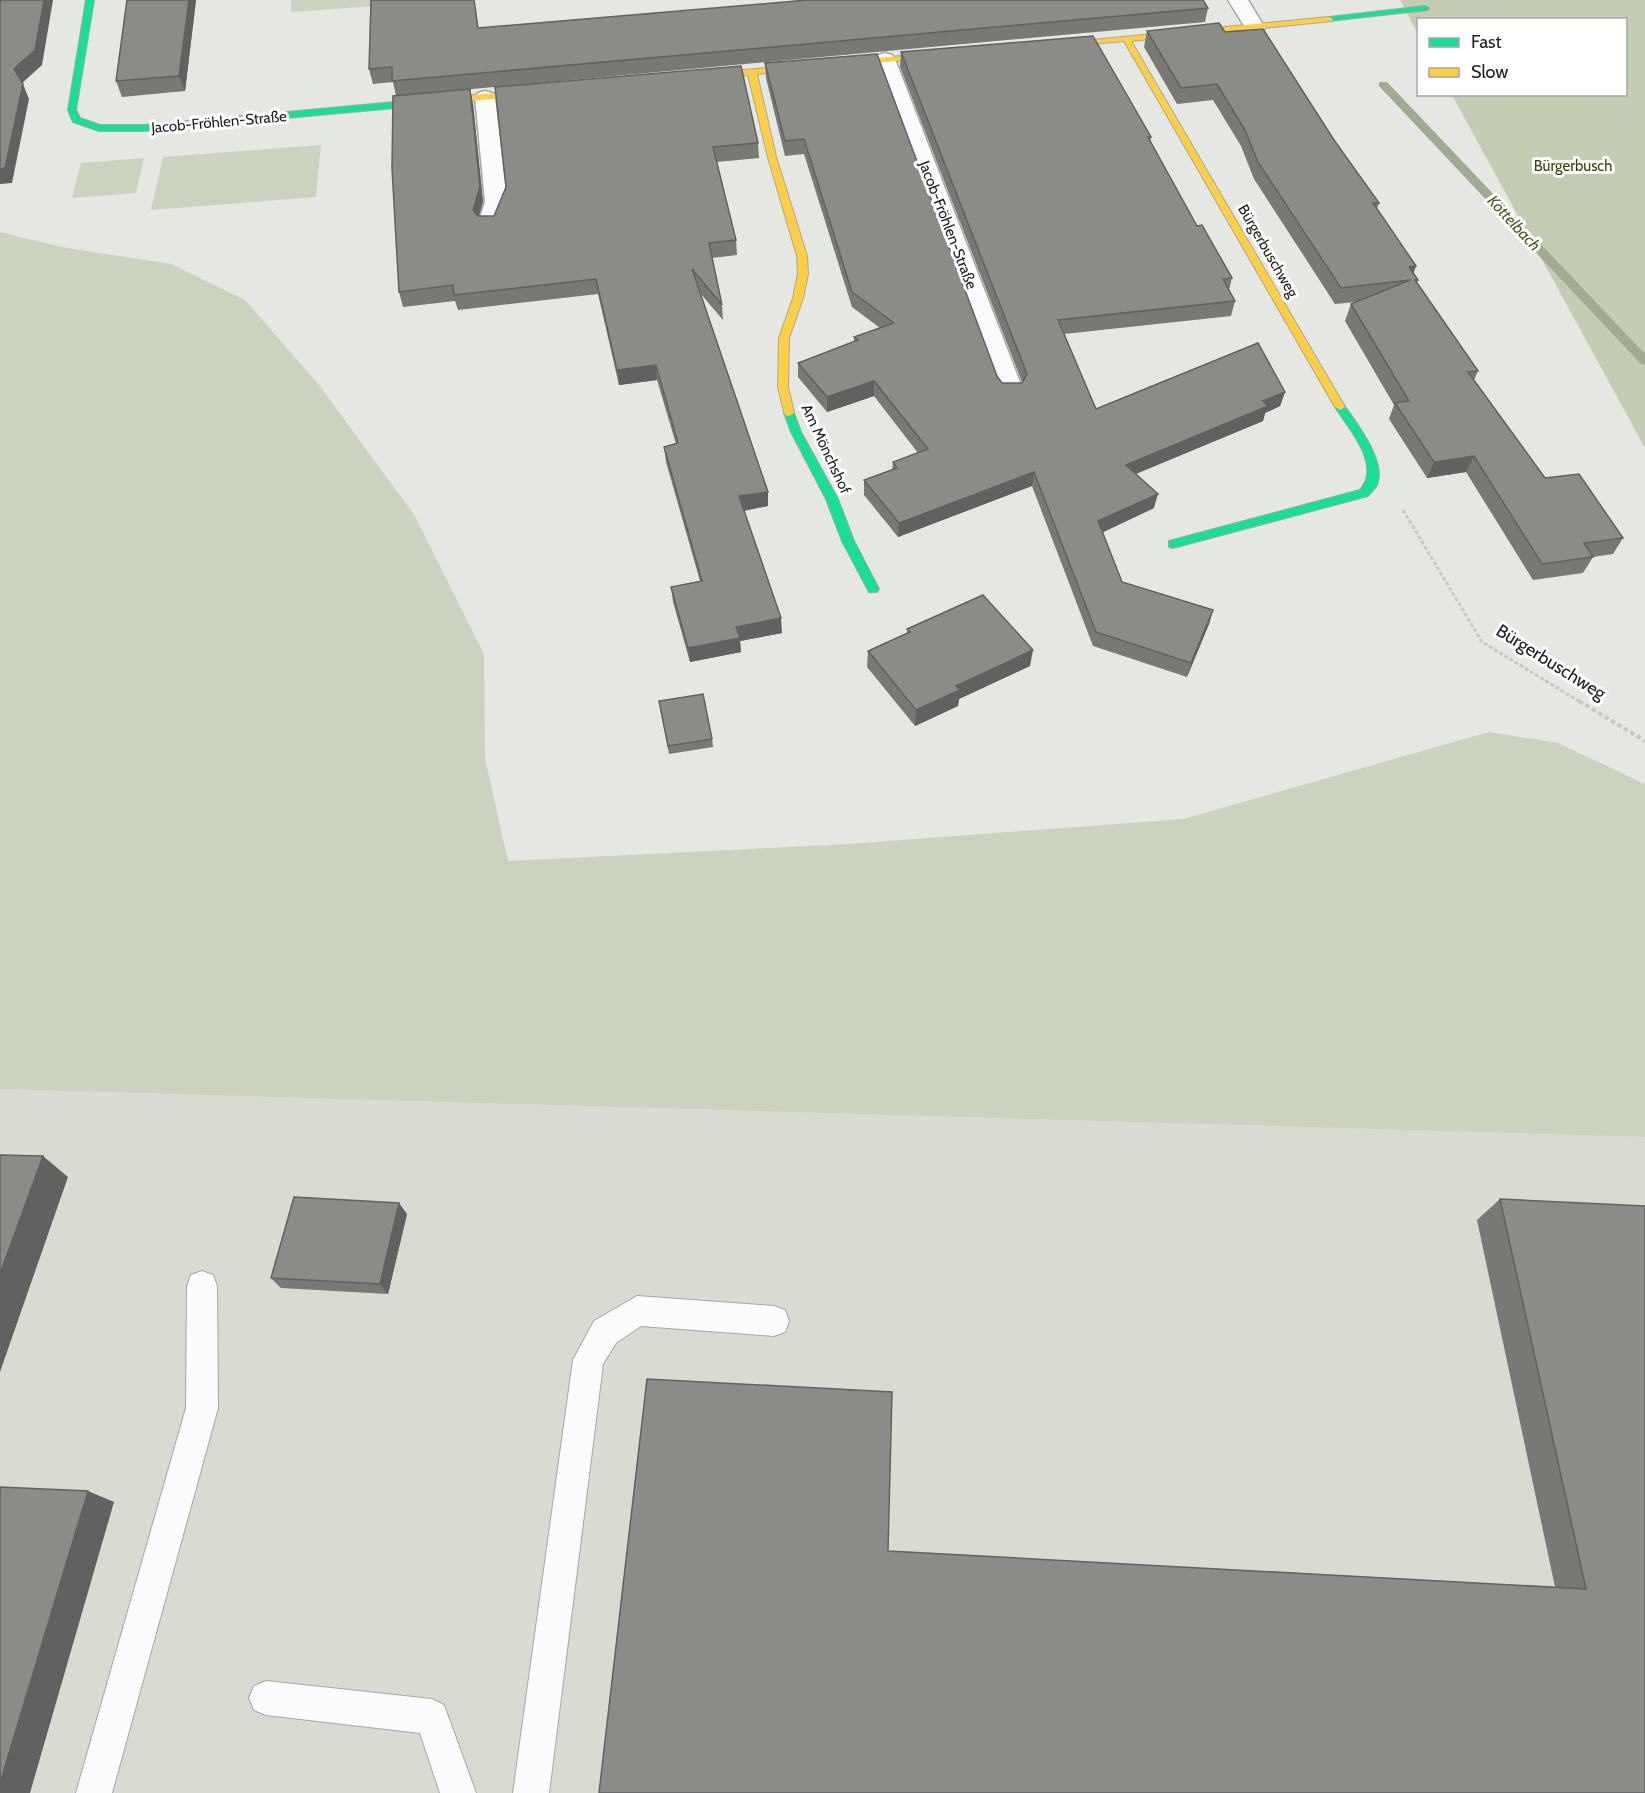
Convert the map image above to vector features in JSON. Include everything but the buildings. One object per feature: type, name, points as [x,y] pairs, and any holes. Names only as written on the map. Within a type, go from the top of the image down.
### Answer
[{"type":"street","name":"Jacob-Fröhlen-Straße","points":[[90,0],[72,110],[76,120],[85,125],[117,129],[144,128],[554,91]]},
{"type":"street","points":[[1238,0],[1255,28]]},
{"type":"street","points":[[1031,48],[1255,28],[1425,8]]},
{"type":"street","name":"Bürgerbuschweg","points":[[1127,40],[1372,462],[1374,480]]},
{"type":"street","points":[[682,79],[964,53]]},
{"type":"street","name":"Jacob-Fröhlen-Straße","points":[[885,59],[1010,390]]},
{"type":"street","name":"Am Mönchshof","points":[[752,72],[772,157],[802,256],[803,274],[798,298],[784,338],[783,387],[788,409],[796,432],[832,499],[848,541],[873,589]]},
{"type":"street","points":[[485,97],[496,202],[489,224]]},
{"type":"street","points":[[1173,544],[1364,493],[1371,488],[1374,480]]},
{"type":"lane","points":[[94,1793],[202,1408],[202,1286]]},
{"type":"lane","points":[[531,1793],[588,1360],[605,1332],[637,1311],[774,1321]]},
{"type":"lane","points":[[266,1698],[432,1717],[458,1793]]},
{"type":"path","points":[[1425,8],[1508,0]]},
{"type":"path","points":[[1465,3],[1485,18]]},
{"type":"path","points":[[1596,96],[1645,131]]},
{"type":"path","name":"Bürgerbuschweg","points":[[1374,480],[1396,497],[1482,642],[1645,741]]},
{"type":"shaded area","points":[[0,1089],[1645,1137],[1645,1793],[0,1793]]},
{"type":"green space","points":[[291,0],[460,0],[291,12]]},
{"type":"green space","name":"Bürgerbusch","points":[[1400,0],[1645,0],[1645,448],[1453,96],[1627,96],[1627,18],[1417,18],[1417,32]]},
{"type":"green space","points":[[321,145],[316,197],[151,210],[163,157]]},
{"type":"green space","points":[[144,158],[136,193],[72,198],[81,163]]},
{"type":"green space","points":[[0,232],[61,247],[171,264],[245,300],[319,385],[415,516],[484,654],[485,758],[508,861],[849,844],[1183,819],[1489,732],[1558,743],[1645,784],[1645,1137],[0,1089]]},
{"type":"waterway","name":"Köttelbach","points":[[1383,84],[1645,361]]},
{"type":"traffic: fast","points":[[90,0],[72,110],[76,120],[99,128],[144,128],[406,104]]},
{"type":"traffic: fast","points":[[1329,19],[1425,8]]},
{"type":"traffic: fast","points":[[1173,544],[1364,493],[1371,484],[1372,463],[1367,450],[1340,407]]},
{"type":"traffic: fast","points":[[789,413],[796,432],[832,499],[848,541],[873,589]]},
{"type":"traffic: slow","points":[[1051,46],[1329,19]]},
{"type":"traffic: slow","points":[[1127,40],[1340,407]]},
{"type":"traffic: slow","points":[[699,77],[946,54]]},
{"type":"traffic: slow","points":[[752,72],[772,157],[802,256],[803,274],[798,298],[784,338],[783,387],[789,413]]},
{"type":"traffic: slow","points":[[406,104],[540,92]]}]
